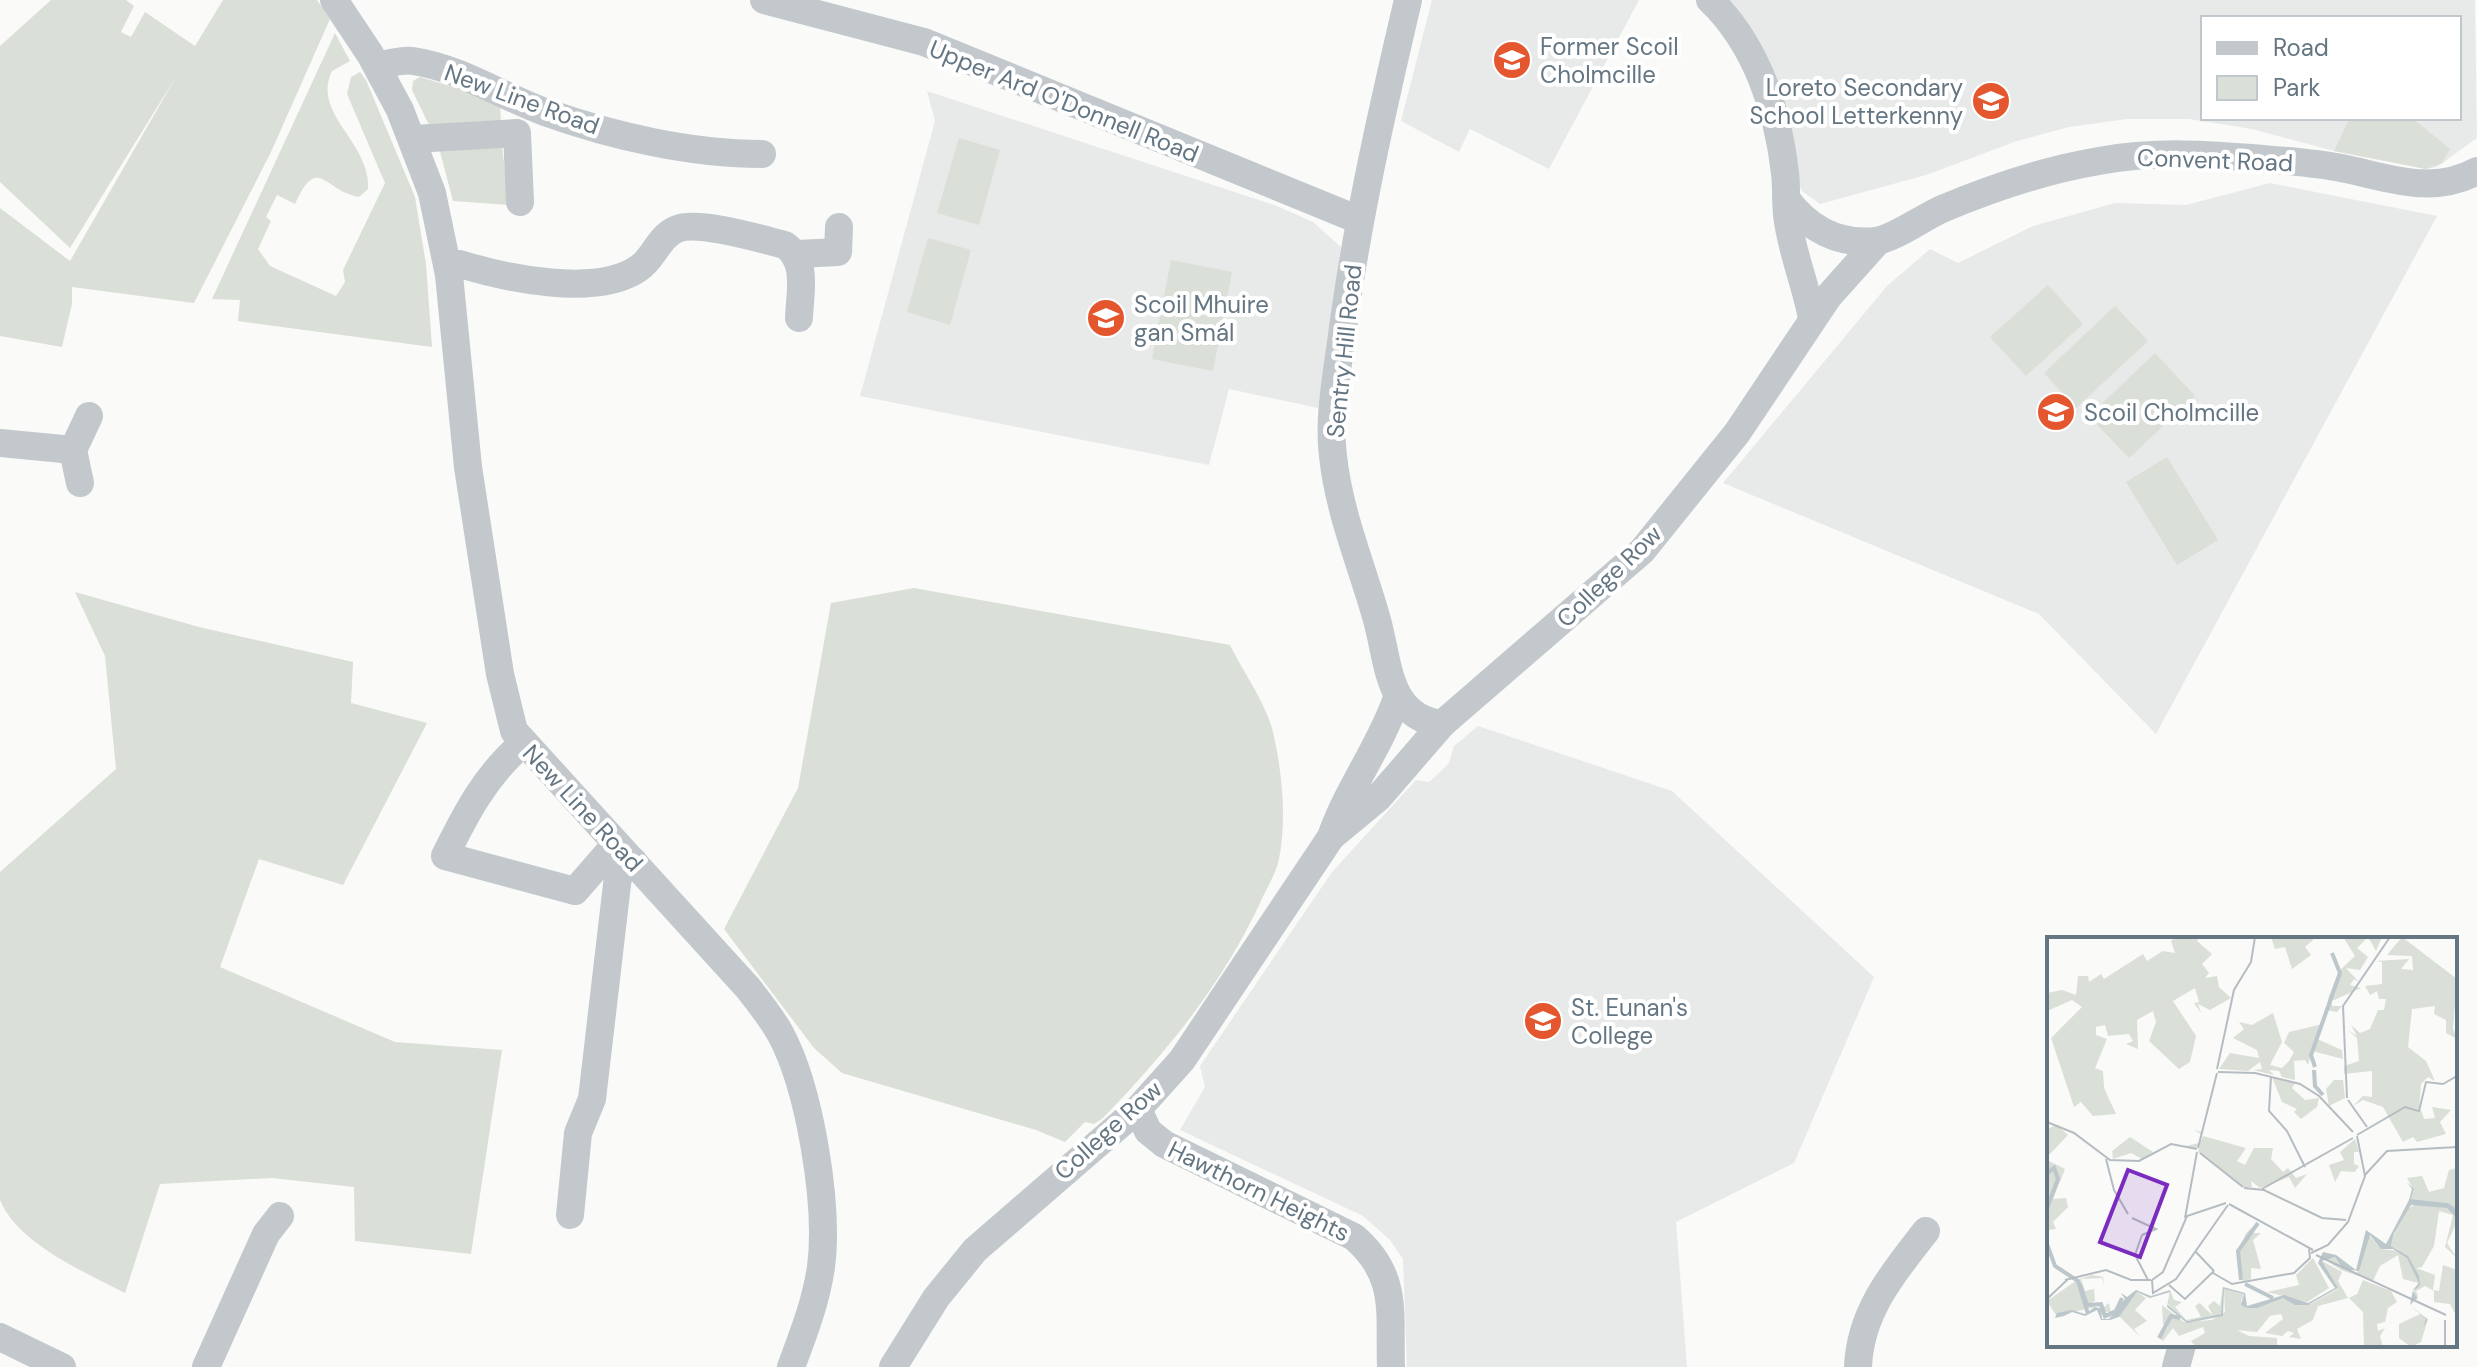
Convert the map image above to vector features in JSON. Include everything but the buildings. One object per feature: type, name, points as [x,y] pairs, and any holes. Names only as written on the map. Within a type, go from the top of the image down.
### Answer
[{"type":"street","name":"New Line Road","points":[[334,0],[377,66],[413,139],[432,193],[448,266],[468,467],[509,718],[522,744],[748,988],[780,1034],[801,1087],[818,1175],[823,1242],[815,1297],[791,1367]]},
{"type":"street","name":"Upper Ard O'Donnell Road","points":[[764,0],[924,42],[1359,220]]},
{"type":"street","name":"Sentry Hill Road","points":[[1397,698],[1348,527],[1332,454],[1334,400],[1359,220],[1408,0]]},
{"type":"street","points":[[1710,0],[1732,21],[1753,56],[1767,94],[1785,169],[1788,221],[1812,318]]},
{"type":"street","name":"New Line Road","points":[[377,66],[411,60],[478,80],[544,112],[616,132],[723,154],[762,154]]},
{"type":"street","points":[[413,139],[517,133],[520,202]]},
{"type":"street","name":"Convent Road","points":[[1878,241],[1941,210],[2021,179],[2098,161],[2146,154],[2278,160],[2339,168],[2416,184],[2455,181],[2477,171]]},
{"type":"street","points":[[1787,200],[1802,221],[1820,232],[1878,241]]},
{"type":"street","points":[[448,266],[460,264],[541,281],[610,280],[642,267],[666,237],[688,226],[785,245],[797,254],[800,265],[799,318]]},
{"type":"street","points":[[797,254],[838,252],[839,227]]},
{"type":"street","name":"College Row","points":[[1331,837],[1378,798],[1442,724],[1642,551],[1737,433],[1812,318],[1878,241]]},
{"type":"street","points":[[80,483],[73,450],[89,416]]},
{"type":"street","points":[[0,443],[73,450]]},
{"type":"street","points":[[1397,698],[1414,714],[1442,724]]},
{"type":"street","name":"College Row","points":[[893,1367],[936,1298],[975,1250],[1138,1109],[1182,1060],[1331,837],[1340,810],[1384,732],[1397,698]]},
{"type":"street","points":[[522,744],[499,764],[471,804],[445,856],[575,891],[625,852]]},
{"type":"street","points":[[570,1215],[578,1133],[592,1099],[618,876],[625,852]]},
{"type":"street","name":"Hawthorn Heights","points":[[1138,1109],[1148,1131],[1164,1144],[1354,1237],[1369,1250],[1381,1265],[1387,1281],[1391,1367]]},
{"type":"street","points":[[206,1367],[266,1234],[280,1216]]},
{"type":"street","points":[[1858,1367],[1860,1334],[1870,1312],[1891,1277],[1926,1231]]},
{"type":"street","points":[[0,1337],[62,1367]]},
{"type":"street","points":[[2176,1367],[2181,1347]]},
{"type":"shaded area","name":"Former Scoil Cholmcille","points":[[1432,0],[1639,0],[1549,169],[1470,129],[1459,152],[1401,121]]},
{"type":"shaded area","name":"Loreto Secondary School Letterkenny","points":[[1721,0],[2475,0],[2477,138],[2437,167],[2426,169],[2334,151],[2252,129],[2189,119],[2127,119],[2069,127],[2017,141],[1926,175],[1820,204],[1802,191]]},
{"type":"shaded area","name":"Scoil Mhuire gan Smál","points":[[927,91],[1277,206],[1313,222],[1341,247],[1318,408],[1229,389],[1209,465],[860,396],[935,121]]},
{"type":"shaded area","name":"Scoil Cholmcille","points":[[2270,183],[2437,216],[2156,734],[2039,614],[1723,483],[1887,286],[1930,249],[1958,263],[2033,226],[2115,203],[2186,205]]},
{"type":"shaded area","name":"St. Eunan's College","points":[[1478,726],[1672,791],[1874,977],[1794,1163],[1676,1222],[1687,1367],[1407,1367],[1403,1259],[1390,1240],[1363,1216],[1180,1130],[1205,1087],[1200,1066],[1332,872],[1416,780],[1429,782],[1449,763],[1454,746]]},
{"type":"green space","points":[[51,0],[126,0],[134,6],[121,32],[131,37],[145,12],[195,46],[223,0],[317,0],[330,19],[271,152],[194,303],[72,287],[72,304],[62,347],[0,336],[0,208],[70,261],[177,75],[70,248],[0,182],[0,46]]},
{"type":"green space","points":[[335,33],[350,61],[332,71],[328,86],[329,101],[361,157],[368,189],[359,197],[316,178],[303,189],[295,204],[277,195],[266,217],[271,221],[258,249],[270,266],[336,296],[345,282],[343,270],[385,183],[347,94],[351,77],[360,72],[415,197],[426,264],[432,347],[238,321],[240,300],[212,299]]},
{"type":"green space","points":[[420,77],[500,101],[501,126],[430,127],[412,90],[413,81]]},
{"type":"green space","points":[[2349,120],[2414,120],[2450,149],[2442,163],[2426,169],[2334,151]]},
{"type":"green space","points":[[501,138],[509,205],[453,201],[438,144]]},
{"type":"green space","points":[[959,138],[1000,150],[979,225],[937,213]]},
{"type":"green space","points":[[928,238],[971,250],[950,325],[907,312]]},
{"type":"green space","points":[[1171,260],[1232,272],[1213,371],[1152,359]]},
{"type":"green space","points":[[2048,285],[2083,324],[2026,376],[1990,337]]},
{"type":"green space","points":[[2115,306],[2148,341],[2076,408],[2044,373]]},
{"type":"green space","points":[[2155,353],[2195,396],[2129,458],[2089,416]]},
{"type":"green space","points":[[2167,457],[2218,540],[2177,565],[2126,482]]},
{"type":"green space","points":[[914,588],[1230,645],[1260,699],[1273,732],[1282,795],[1283,828],[1279,859],[1245,933],[1210,990],[1148,1069],[1103,1118],[1094,1124],[1085,1122],[1065,1142],[1036,1130],[842,1073],[814,1048],[724,929],[798,788],[831,603]]},
{"type":"green space","points":[[75,592],[199,627],[353,662],[351,703],[427,723],[343,885],[259,859],[220,967],[395,1042],[502,1050],[471,1254],[355,1241],[354,1187],[272,1178],[160,1184],[125,1293],[54,1255],[9,1216],[0,1200],[0,872],[116,769],[105,656]]},
{"type":"place","name":"Former Scoil Cholmcille","points":[[1512,60]]},
{"type":"place","name":"Loreto Secondary School Letterkenny","points":[[1991,101]]},
{"type":"place","name":"Scoil Mhuire gan Smál","points":[[1106,318]]},
{"type":"place","name":"Scoil Cholmcille","points":[[2056,412]]},
{"type":"place","name":"St. Eunan's College","points":[[1543,1021]]}]
